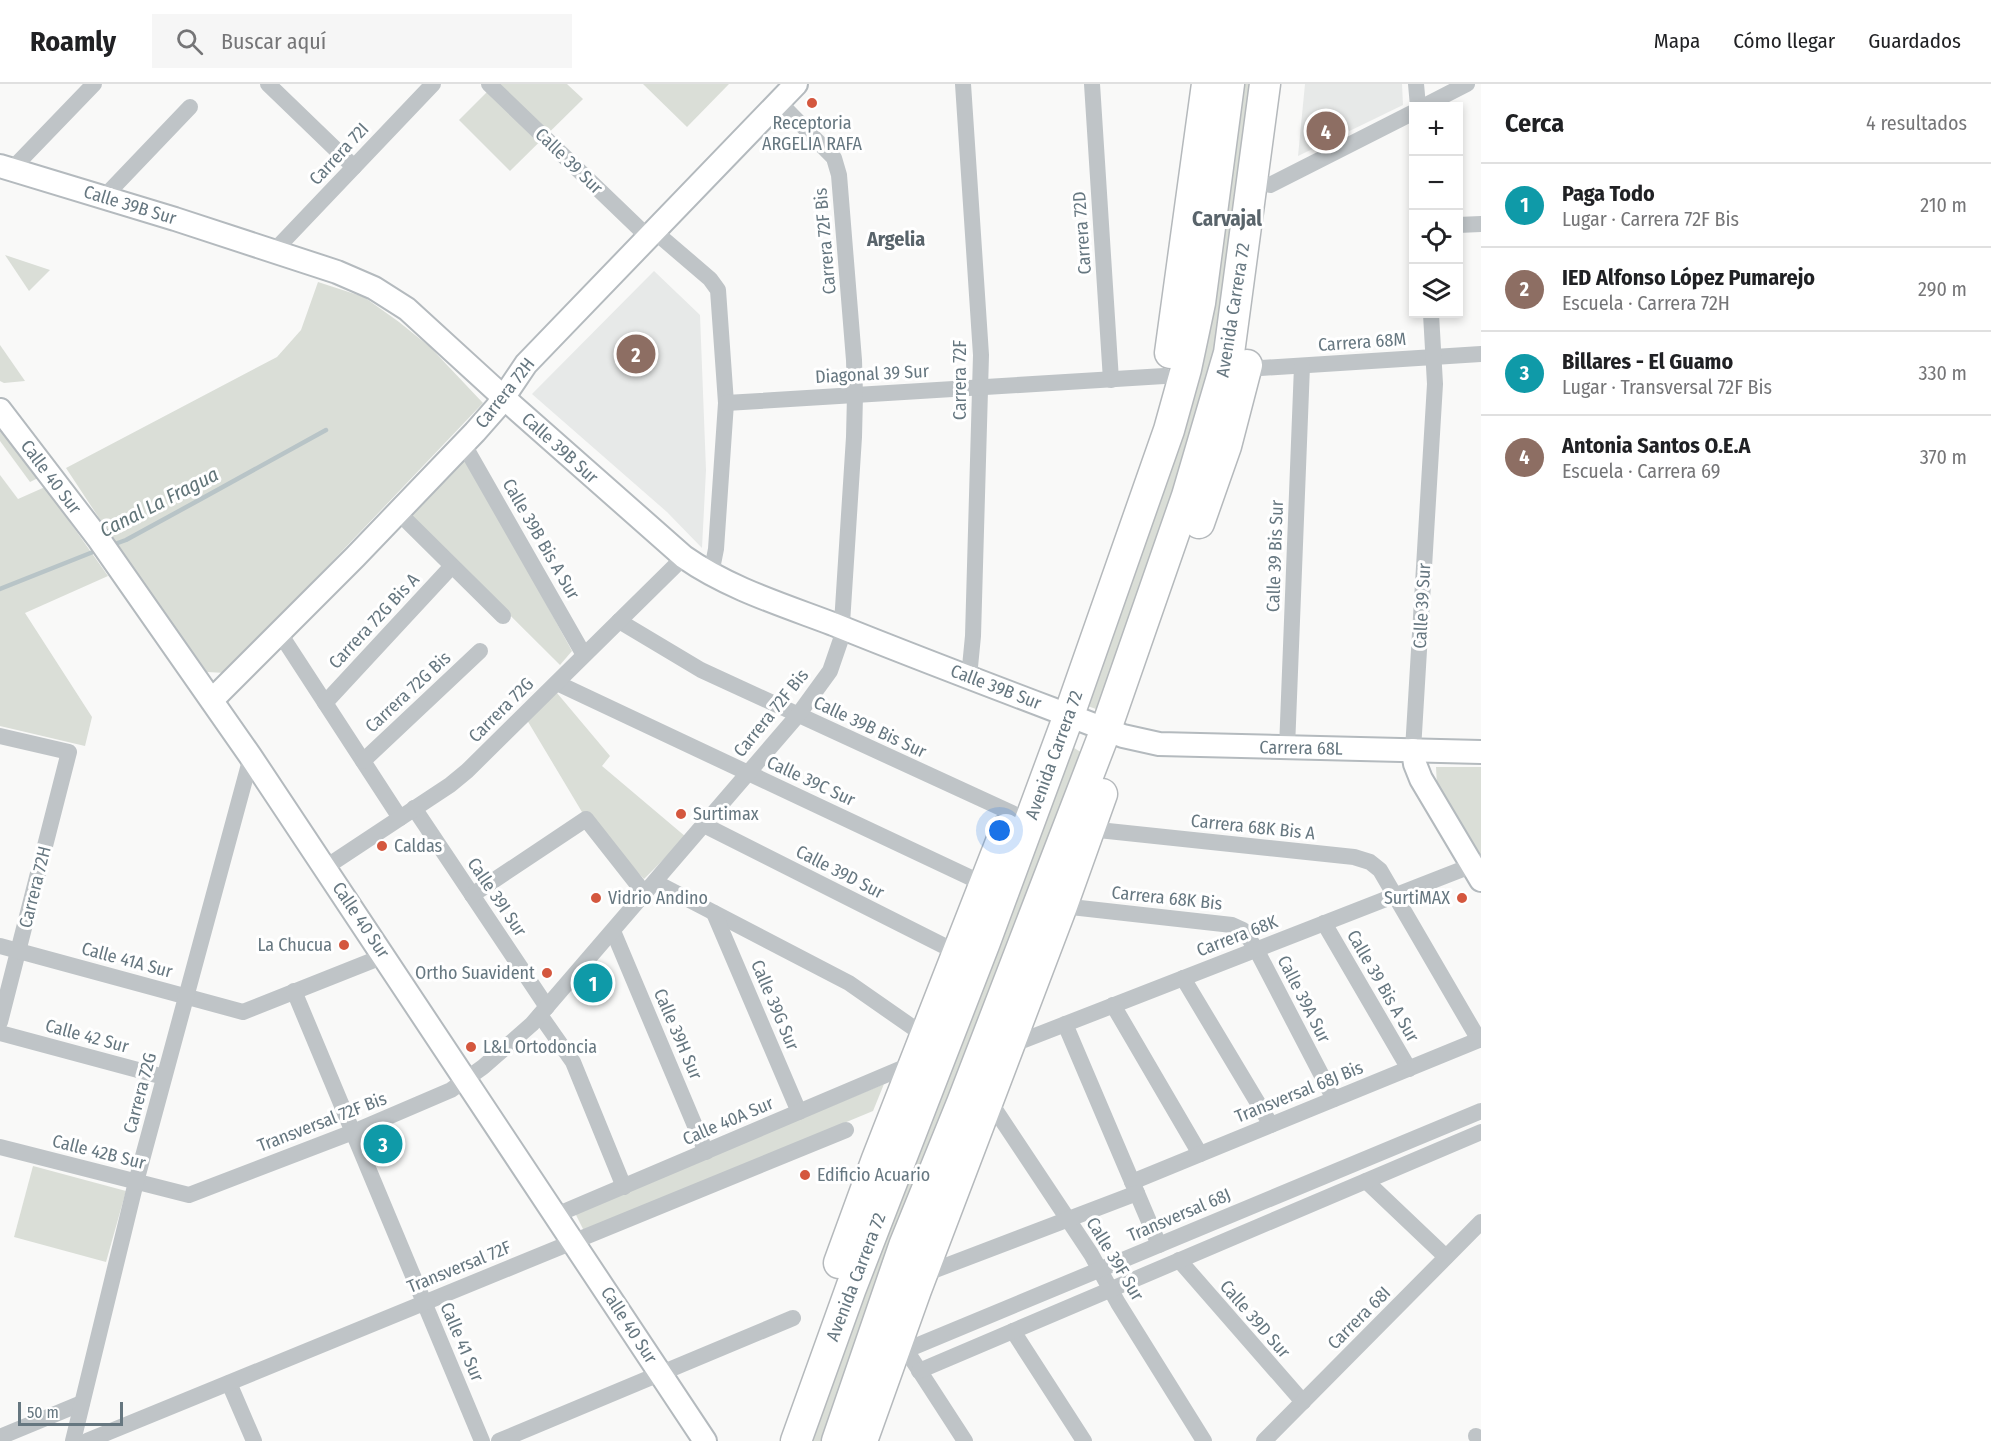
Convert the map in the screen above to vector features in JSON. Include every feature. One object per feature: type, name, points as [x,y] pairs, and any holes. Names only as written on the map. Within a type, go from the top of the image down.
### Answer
[{"type":"highway","name":"Avenida Carrera 72","points":[[796,1441],[851,1288],[985,942],[1151,420],[1164,376],[1176,320],[1207,84]]},
{"type":"highway","name":"Avenida Carrera 72","points":[[775,1441],[877,1159],[984,884],[1012,813],[1059,711],[1169,430],[1186,369],[1204,276],[1229,84]]},
{"type":"highway","name":"Avenida Carrera 72","points":[[862,1441],[899,1353],[921,1275],[1062,906],[1089,829],[1114,732],[1214,410],[1229,353],[1265,84]]},
{"type":"highway","name":"Avenida Carrera 72","points":[[837,1441],[892,1281],[933,1173],[1114,732],[1226,446],[1246,369],[1284,84]]},
{"type":"highway","points":[[984,884],[985,942]]},
{"type":"highway","points":[[933,1173],[975,1134]]},
{"type":"street","points":[[6,168],[94,84]]},
{"type":"street","points":[[268,84],[354,167]]},
{"type":"street","name":"Carrera 72I","points":[[274,251],[433,84]]},
{"type":"street","name":"Calle 39 Sur","points":[[489,84],[651,234],[710,279],[718,290],[726,403]]},
{"type":"street","name":"Carrera 72H","points":[[212,700],[356,556],[492,413],[526,364],[796,84]]},
{"type":"street","name":"Carrera 72F","points":[[963,84],[982,387],[973,636],[969,676]]},
{"type":"street","name":"Carrera 72D","points":[[1092,84],[1111,380]]},
{"type":"street","points":[[1416,84],[1418,102]]},
{"type":"street","points":[[1432,102],[1467,84]]},
{"type":"street","name":"Carrera 72F Bis","points":[[466,1079],[518,1038],[613,931],[798,715],[830,671],[838,651],[842,628],[855,395],[839,175],[834,158],[779,102]]},
{"type":"street","points":[[104,197],[190,107]]},
{"type":"street","points":[[1270,185],[1409,114]]},
{"type":"street","name":"Calle 39B Sur","points":[[6,168],[274,251],[345,275],[391,298],[407,309],[503,398],[684,557],[711,574],[842,628],[1114,732]]},
{"type":"street","points":[[1463,225],[1481,224]]},
{"type":"street","name":"Calle 39 Sur","points":[[1431,318],[1435,384],[1413,750],[1421,779],[1478,869]]},
{"type":"street","name":"Carrera 68M","points":[[1246,369],[1481,354]]},
{"type":"street","name":"Calle 39 Bis Sur","points":[[1287,748],[1302,366]]},
{"type":"street","name":"Diagonal 39 Sur","points":[[726,403],[1164,376]]},
{"type":"street","points":[[711,574],[716,549],[726,403]]},
{"type":"street","name":"Calle 40 Sur","points":[[0,410],[123,572],[252,757],[705,1441]]},
{"type":"street","name":"Calle 39B Bis A Sur","points":[[463,443],[584,655]]},
{"type":"street","points":[[408,522],[503,616]]},
{"type":"street","name":"Carrera 72G","points":[[326,867],[467,771],[684,557]]},
{"type":"street","name":"Carrera 72G Bis A","points":[[325,703],[452,566]]},
{"type":"street","name":"Calle 39B Bis Sur","points":[[619,621],[701,670],[1012,813]]},
{"type":"street","points":[[279,632],[400,818]]},
{"type":"street","name":"Carrera 72G Bis","points":[[363,761],[480,651]]},
{"type":"street","name":"Calle 39C Sur","points":[[557,683],[984,884]]},
{"type":"street","name":"Carrera 68L","points":[[1114,732],[1174,746],[1481,752]]},
{"type":"street","name":"Carrera 72H","points":[[0,736],[69,752],[0,1023]]},
{"type":"street","name":"Carrera 72G","points":[[73,1441],[136,1182],[252,757]]},
{"type":"street","name":"Calle 39I Sur","points":[[414,808],[472,895],[573,1062],[624,1187]]},
{"type":"street","points":[[472,895],[586,819],[650,888],[714,913],[849,983],[920,1049]]},
{"type":"street","name":"Calle 39D Sur","points":[[704,825],[958,953]]},
{"type":"street","name":"Carrera 68K Bis A","points":[[1089,829],[1354,857],[1370,862],[1380,870],[1394,896]]},
{"type":"street","name":"Carrera 68K","points":[[1008,1046],[1394,896],[1478,869]]},
{"type":"street","points":[[1394,896],[1480,1040]]},
{"type":"street","name":"Carrera 68K Bis","points":[[1062,906],[1232,925],[1243,930],[1256,950]]},
{"type":"street","name":"Calle 39G Sur","points":[[714,913],[800,1112]]},
{"type":"street","name":"Calle 39 Bis A Sur","points":[[1324,923],[1409,1068]]},
{"type":"street","name":"Calle 39H Sur","points":[[613,931],[706,1152]]},
{"type":"street","name":"Calle 41A Sur","points":[[0,946],[243,1012],[294,992]]},
{"type":"street","name":"Calle 39A Sur","points":[[1256,950],[1334,1099]]},
{"type":"street","points":[[294,992],[384,956]]},
{"type":"street","points":[[1183,978],[1271,1125]]},
{"type":"street","name":"Calle 41 Sur","points":[[294,992],[482,1441]]},
{"type":"street","points":[[1113,1005],[1200,1154]]},
{"type":"street","points":[[1065,1023],[1159,1245]]},
{"type":"street","name":"Calle 42 Sur","points":[[0,1033],[164,1077]]},
{"type":"street","name":"Transversal 68J Bis","points":[[921,1275],[1068,1219],[1200,1154],[1480,1040]]},
{"type":"street","name":"Calle 40A Sur","points":[[556,1215],[800,1112],[920,1049]]},
{"type":"street","name":"Transversal 72F Bis","points":[[189,1195],[353,1132],[434,1098],[451,1090],[466,1079]]},
{"type":"street","name":"Calle 39F Sur","points":[[988,1100],[1100,1269],[1204,1441]]},
{"type":"street","name":"Transversal 68J","points":[[899,1353],[1481,1111]]},
{"type":"street","name":"Transversal 72F","points":[[87,1441],[846,1130]]},
{"type":"street","points":[[919,1371],[1481,1132]]},
{"type":"street","name":"Calle 42B Sur","points":[[0,1147],[189,1195]]},
{"type":"street","points":[[1366,1181],[1446,1257]]},
{"type":"street","name":"Carrera 68I","points":[[1264,1441],[1481,1222]]},
{"type":"street","name":"Calle 39D Sur","points":[[1179,1260],[1303,1402]]},
{"type":"street","points":[[499,1441],[794,1318]]},
{"type":"street","points":[[1013,1331],[1084,1441]]},
{"type":"street","points":[[899,1353],[919,1371],[965,1441]]},
{"type":"street","points":[[230,1383],[254,1441]]},
{"type":"street","points":[[0,1437],[82,1403]]},
{"type":"shaded area","points":[[495,84],[567,84],[583,99],[510,171],[459,120]]},
{"type":"shaded area","points":[[643,84],[729,84],[687,127]]},
{"type":"shaded area","points":[[1240,84],[1261,84],[1224,349],[1104,712],[1085,705],[1150,519]]},
{"type":"shaded area","points":[[1305,84],[1402,84],[1403,105],[1298,156]]},
{"type":"shaded area","points":[[5,255],[50,270],[29,291]]},
{"type":"shaded area","points":[[654,271],[700,315],[706,470],[702,548],[667,512],[532,394]]},
{"type":"shaded area","points":[[318,282],[364,297],[399,322],[430,347],[483,403],[226,673],[207,672],[130,565],[66,468],[277,357],[301,330]]},
{"type":"shaded area","points":[[0,345],[25,381],[4,383],[0,381]]},
{"type":"shaded area","points":[[0,426],[38,478],[30,482],[0,441]]},
{"type":"shaded area","points":[[464,454],[572,651],[560,665],[408,514]]},
{"type":"shaded area","points":[[0,475],[18,499],[45,487],[108,576],[25,613],[92,717],[85,746],[0,726]]},
{"type":"shaded area","points":[[557,693],[610,756],[602,766],[686,837],[644,879],[582,812],[527,720]]},
{"type":"shaded area","points":[[1071,746],[1087,756],[827,1441],[811,1441],[857,1307]]},
{"type":"shaded area","points":[[1436,767],[1481,767],[1481,857],[1476,859],[1437,786]]},
{"type":"shaded area","points":[[884,1084],[873,1111],[584,1231],[575,1213]]},
{"type":"shaded area","points":[[33,1166],[126,1191],[106,1262],[14,1237]]},
{"type":"waterway","name":"Canal La Fragua","points":[[112,545],[126,540],[326,430]]},
{"type":"waterway","name":"Canal La Fragua","points":[[0,589],[98,550]]},
{"type":"place","name":"Receptoria ARGELIA RAFA","points":[[812,103]]},
{"type":"place","name":"Antonia Santos O.E.A","points":[[1326,131]]},
{"type":"place","name":"IED Alfonso López Pumarejo","points":[[636,354]]},
{"type":"place","name":"Surtimax","points":[[681,814]]},
{"type":"place","name":"Caldas","points":[[382,846]]},
{"type":"place","name":"Vidrio Andino","points":[[596,898]]},
{"type":"place","name":"SurtiMAX","points":[[1462,898]]},
{"type":"place","name":"La Chucua","points":[[344,945]]},
{"type":"place","name":"Ortho Suavident","points":[[547,973]]},
{"type":"place","name":"Paga Todo","points":[[593,983]]},
{"type":"place","name":"L&L Ortodoncia","points":[[471,1047]]},
{"type":"place","name":"Billares - El Guamo","points":[[383,1144]]},
{"type":"place","name":"Edificio Acuario","points":[[805,1175]]},
{"type":"district","name":"Carvajal","points":[[1227,219]]},
{"type":"district","name":"Argelia","points":[[896,239]]}]
